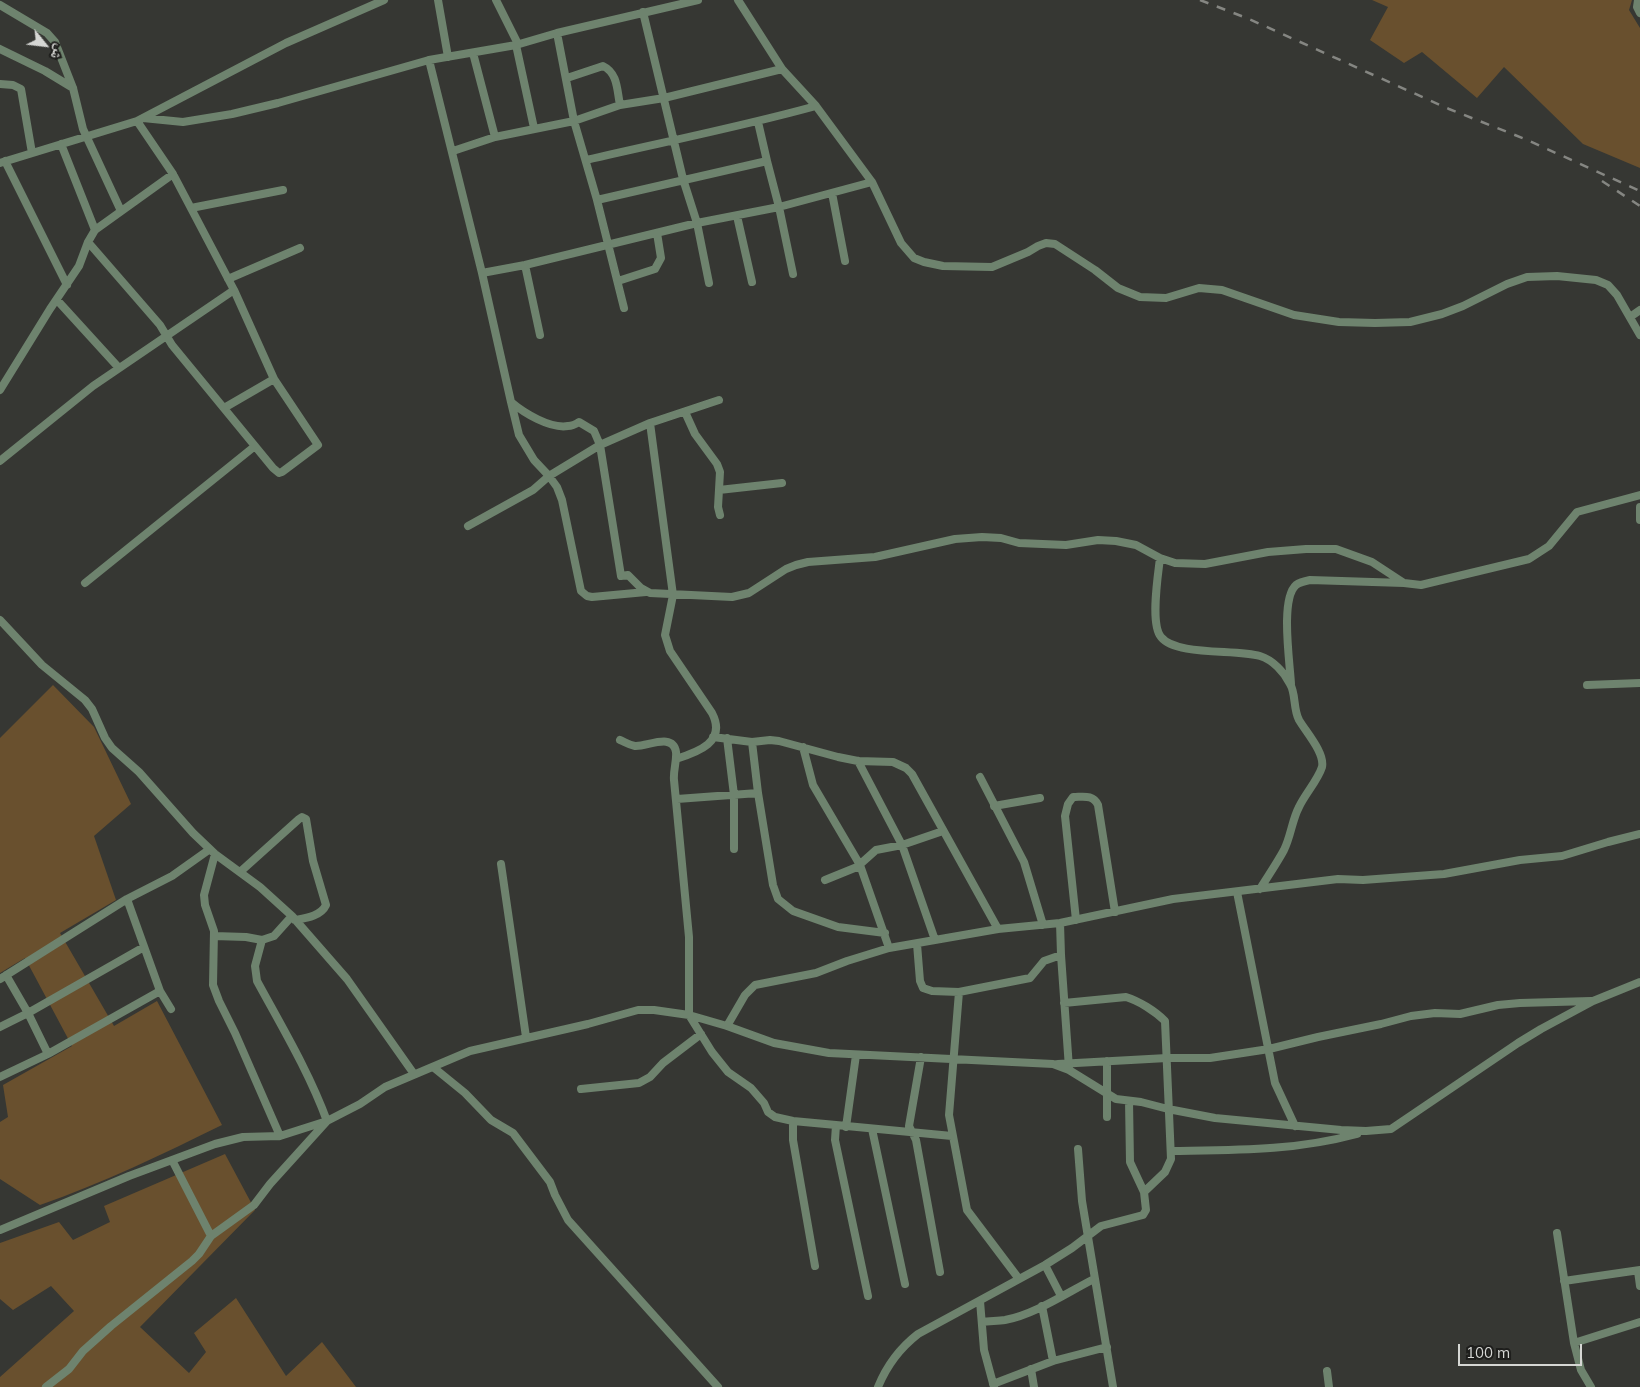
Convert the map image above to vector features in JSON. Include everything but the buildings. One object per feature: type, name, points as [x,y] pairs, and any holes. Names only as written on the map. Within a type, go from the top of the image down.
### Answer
[{"type":"street","points":[[67,285],[2,162],[140,120],[272,50],[384,0]]},
{"type":"street","points":[[438,0],[448,57]]},
{"type":"street","points":[[496,0],[517,45],[534,128]]},
{"type":"street","points":[[140,120],[183,122],[232,114],[278,103],[429,60],[517,45],[557,33],[698,0]]},
{"type":"street","points":[[738,0],[782,69],[816,106],[872,182],[901,244],[914,258],[924,262],[943,266],[992,266],[1046,243],[1055,244],[1095,270],[1118,288],[1140,297],[1166,298],[1199,288],[1222,290],[1294,315],[1339,322],[1375,323],[1410,322],[1434,316],[1462,306],[1527,277],[1557,276],[1596,280],[1608,285],[1617,295],[1640,335]]},
{"type":"street","points":[[1638,0],[1637,7],[1640,13]]},
{"type":"street","points":[[0,5],[53,38],[73,88],[83,129],[121,211]]},
{"type":"street","points":[[642,12],[683,179],[697,223],[709,283]]},
{"type":"street","points":[[557,33],[574,121],[597,200],[624,308]]},
{"type":"street","points":[[0,48],[73,88]]},
{"type":"street","points":[[473,53],[495,137]]},
{"type":"street","points":[[429,60],[453,151],[519,435],[534,460],[557,487],[562,500],[583,594],[592,597],[646,592],[732,597],[749,593],[786,569],[808,562],[874,557],[956,539],[1001,538],[1019,543],[1066,546],[1098,540],[1116,541],[1136,544],[1160,558],[1175,563],[1206,564],[1268,552],[1336,549],[1372,562],[1404,583]]},
{"type":"street","points":[[567,78],[603,66],[608,68],[614,75],[620,105]]},
{"type":"street","points":[[453,151],[495,137],[574,121],[620,105],[664,98],[782,69]]},
{"type":"street","points":[[0,84],[14,86],[21,90],[23,94],[32,153]]},
{"type":"street","points":[[586,160],[758,122],[816,106]]},
{"type":"street","points":[[88,242],[160,325],[166,336],[273,468],[279,473],[282,472],[318,445],[274,379],[234,290],[173,174],[140,120]]},
{"type":"street","points":[[758,122],[779,207],[792,274]]},
{"type":"street","points":[[61,144],[95,230]]},
{"type":"street","points":[[597,200],[683,179],[767,162]]},
{"type":"street","points":[[0,390],[79,266],[88,242],[95,230],[173,174]]},
{"type":"street","points":[[482,273],[525,265],[697,223],[779,207],[872,182]]},
{"type":"street","points":[[191,208],[283,190]]},
{"type":"street","points":[[832,193],[845,261]]},
{"type":"street","points":[[736,216],[752,282]]},
{"type":"street","points":[[618,281],[655,269],[661,258],[658,233]]},
{"type":"street","points":[[228,279],[300,248]]},
{"type":"street","points":[[525,265],[540,335]]},
{"type":"street","points":[[0,461],[85,392],[234,290]]},
{"type":"street","points":[[57,300],[119,368]]},
{"type":"street","points":[[1630,317],[1640,310]]},
{"type":"street","points":[[224,408],[274,379]]},
{"type":"street","points":[[468,526],[533,490],[549,476],[600,444],[719,400]]},
{"type":"street","points":[[511,402],[521,410],[544,422],[567,426],[579,422],[594,431],[600,444],[621,576],[628,575],[646,592]]},
{"type":"street","points":[[685,412],[695,434],[717,464],[720,472],[720,515]]},
{"type":"street","points":[[650,424],[673,595],[665,635],[666,642],[715,719],[716,727],[714,736],[703,750],[676,759]]},
{"type":"street","points":[[85,582],[255,446]]},
{"type":"street","points":[[719,490],[782,483]]},
{"type":"street","points":[[1260,889],[1285,849],[1298,810],[1322,766],[1317,747],[1298,718],[1291,685],[1287,611],[1294,586],[1310,580],[1421,585],[1529,559],[1549,546],[1577,512],[1640,494]]},
{"type":"street","points":[[1640,507],[1640,520]]},
{"type":"street","points":[[1160,558],[1155,600],[1156,626],[1160,637],[1170,644],[1190,649],[1260,656],[1272,662],[1291,685]]},
{"type":"street","points":[[0,620],[42,665],[85,700],[92,709],[105,738],[112,748],[140,772],[193,834],[212,851],[260,887],[293,918],[347,979],[414,1074]]},
{"type":"street","points":[[1587,685],[1640,683]]},
{"type":"street","points":[[714,736],[752,742],[770,740],[858,761],[893,762],[906,768],[912,774],[998,929]]},
{"type":"street","points":[[727,738],[734,795],[734,849]]},
{"type":"street","points":[[620,740],[634,746],[650,745],[663,741],[675,747],[676,759],[673,774],[688,937],[689,1015],[712,1052],[728,1072],[750,1088],[764,1103],[768,1112],[775,1117],[836,1126],[952,1136]]},
{"type":"street","points":[[752,742],[772,885],[778,899],[793,911],[838,927],[885,933]]},
{"type":"street","points":[[803,747],[813,785],[860,865],[889,948]]},
{"type":"street","points":[[858,761],[902,846],[935,940]]},
{"type":"street","points":[[980,777],[1024,862],[1043,925]]},
{"type":"street","points":[[676,799],[758,793]]},
{"type":"street","points":[[1076,920],[1065,816],[1068,804],[1073,797],[1090,796],[1098,805],[1114,912]]},
{"type":"street","points":[[994,806],[1040,798]]},
{"type":"street","points":[[214,936],[246,937],[262,940],[274,936],[293,918],[316,915],[324,910],[326,905],[313,861],[306,819],[302,817],[240,872]]},
{"type":"street","points":[[825,880],[860,865],[876,850],[902,846],[943,831]]},
{"type":"street","points":[[727,1026],[745,995],[754,985],[816,973],[889,948],[998,929],[1060,923],[1173,899],[1338,879],[1364,880],[1444,874],[1520,860],[1562,856],[1640,834]]},
{"type":"street","points":[[48,1054],[28,1013],[3,977],[127,899],[172,876],[212,851]]},
{"type":"street","points":[[212,851],[204,895],[205,905],[213,926],[213,976],[215,992],[280,1136]]},
{"type":"street","points":[[501,864],[526,1037]]},
{"type":"street","points":[[1237,892],[1275,1083],[1294,1126]]},
{"type":"street","points":[[127,899],[160,992],[171,1009]]},
{"type":"street","points":[[1060,923],[1069,1067]]},
{"type":"street","points":[[262,940],[255,966],[256,981],[303,1065],[327,1121]]},
{"type":"street","points":[[917,944],[920,981],[923,988],[932,991],[959,992],[1030,978],[1044,961],[1061,955]]},
{"type":"street","points":[[0,1027],[28,1013],[144,946]]},
{"type":"street","points":[[1069,1067],[1116,1099],[1146,1103],[1215,1118],[1366,1131],[1391,1129],[1518,1043],[1592,1001],[1640,982]]},
{"type":"street","points":[[0,1077],[48,1054],[160,992]]},
{"type":"street","points":[[959,992],[949,1115],[967,1210],[1019,1279]]},
{"type":"street","points":[[1064,1003],[1120,997],[1132,999],[1155,1012],[1165,1021],[1168,1109],[1172,1151],[1165,1172],[1144,1192]]},
{"type":"street","points":[[0,1230],[129,1176],[228,1140],[243,1137],[280,1136],[327,1121],[360,1104],[385,1087],[470,1051],[588,1024],[638,1010],[689,1015],[782,1045],[829,1054],[1053,1064],[1069,1067],[1107,1061],[1210,1058],[1268,1049],[1411,1016],[1435,1013],[1460,1014],[1498,1005],[1520,1003],[1592,1001]]},
{"type":"street","points":[[581,1089],[639,1084],[701,1034]]},
{"type":"street","points":[[846,1126],[856,1055]]},
{"type":"street","points":[[921,1057],[909,1126],[916,1140],[940,1272]]},
{"type":"street","points":[[1107,1061],[1107,1117]]},
{"type":"street","points":[[433,1067],[466,1092],[491,1120],[513,1133],[546,1176],[568,1220],[718,1387]]},
{"type":"street","points":[[878,1387],[888,1366],[907,1342],[918,1334],[1045,1265],[1102,1226],[1110,1222],[1143,1215],[1146,1210],[1144,1192],[1130,1162],[1129,1101]]},
{"type":"street","points":[[46,1387],[69,1369],[91,1343],[110,1326],[192,1261],[211,1236],[254,1205],[270,1184],[327,1121]]},
{"type":"street","points":[[792,1121],[793,1140],[814,1266]]},
{"type":"street","points":[[836,1126],[835,1140],[868,1296]]},
{"type":"street","points":[[872,1129],[905,1284]]},
{"type":"street","points":[[1172,1151],[1257,1150],[1327,1142],[1366,1131]]},
{"type":"street","points":[[1078,1149],[1082,1201],[1113,1387]]},
{"type":"street","points":[[172,1160],[211,1236]]},
{"type":"street","points":[[1557,1233],[1574,1343],[1581,1370],[1591,1387]]},
{"type":"street","points":[[1045,1265],[1061,1296]]},
{"type":"street","points":[[1564,1281],[1639,1271],[1640,1286]]},
{"type":"street","points":[[982,1322],[1008,1320],[1042,1306],[1094,1279]]},
{"type":"street","points":[[980,1300],[984,1350],[994,1385],[1053,1360],[1106,1347]]},
{"type":"street","points":[[1042,1306],[1053,1360]]},
{"type":"street","points":[[1574,1343],[1640,1322]]},
{"type":"street","points":[[1031,1369],[1034,1387]]},
{"type":"street","points":[[1328,1371],[1329,1387]]},
{"type":"shaded area","points":[[1372,0],[1632,0],[1629,10],[1640,28],[1640,168],[1583,144],[1504,67],[1477,98],[1422,52],[1404,63],[1370,40],[1388,7]]},
{"type":"shaded area","points":[[53,685],[94,727],[131,804],[94,836],[116,900],[60,933],[114,1026],[157,1001],[222,1125],[110,1178],[40,1205],[0,1179],[0,1122],[8,1117],[3,1085],[72,1046],[25,958],[0,973],[0,738]]},
{"type":"shaded area","points":[[225,1154],[255,1210],[140,1327],[189,1373],[206,1352],[194,1333],[236,1298],[286,1376],[322,1342],[356,1387],[0,1387],[0,1377],[74,1311],[51,1286],[13,1310],[0,1299],[0,1243],[59,1222],[73,1240],[110,1222],[104,1206]]},
{"type":"railway","points":[[1200,0],[1249,19],[1449,109],[1525,139],[1640,191]]},
{"type":"railway","points":[[1602,181],[1640,206]]}]
